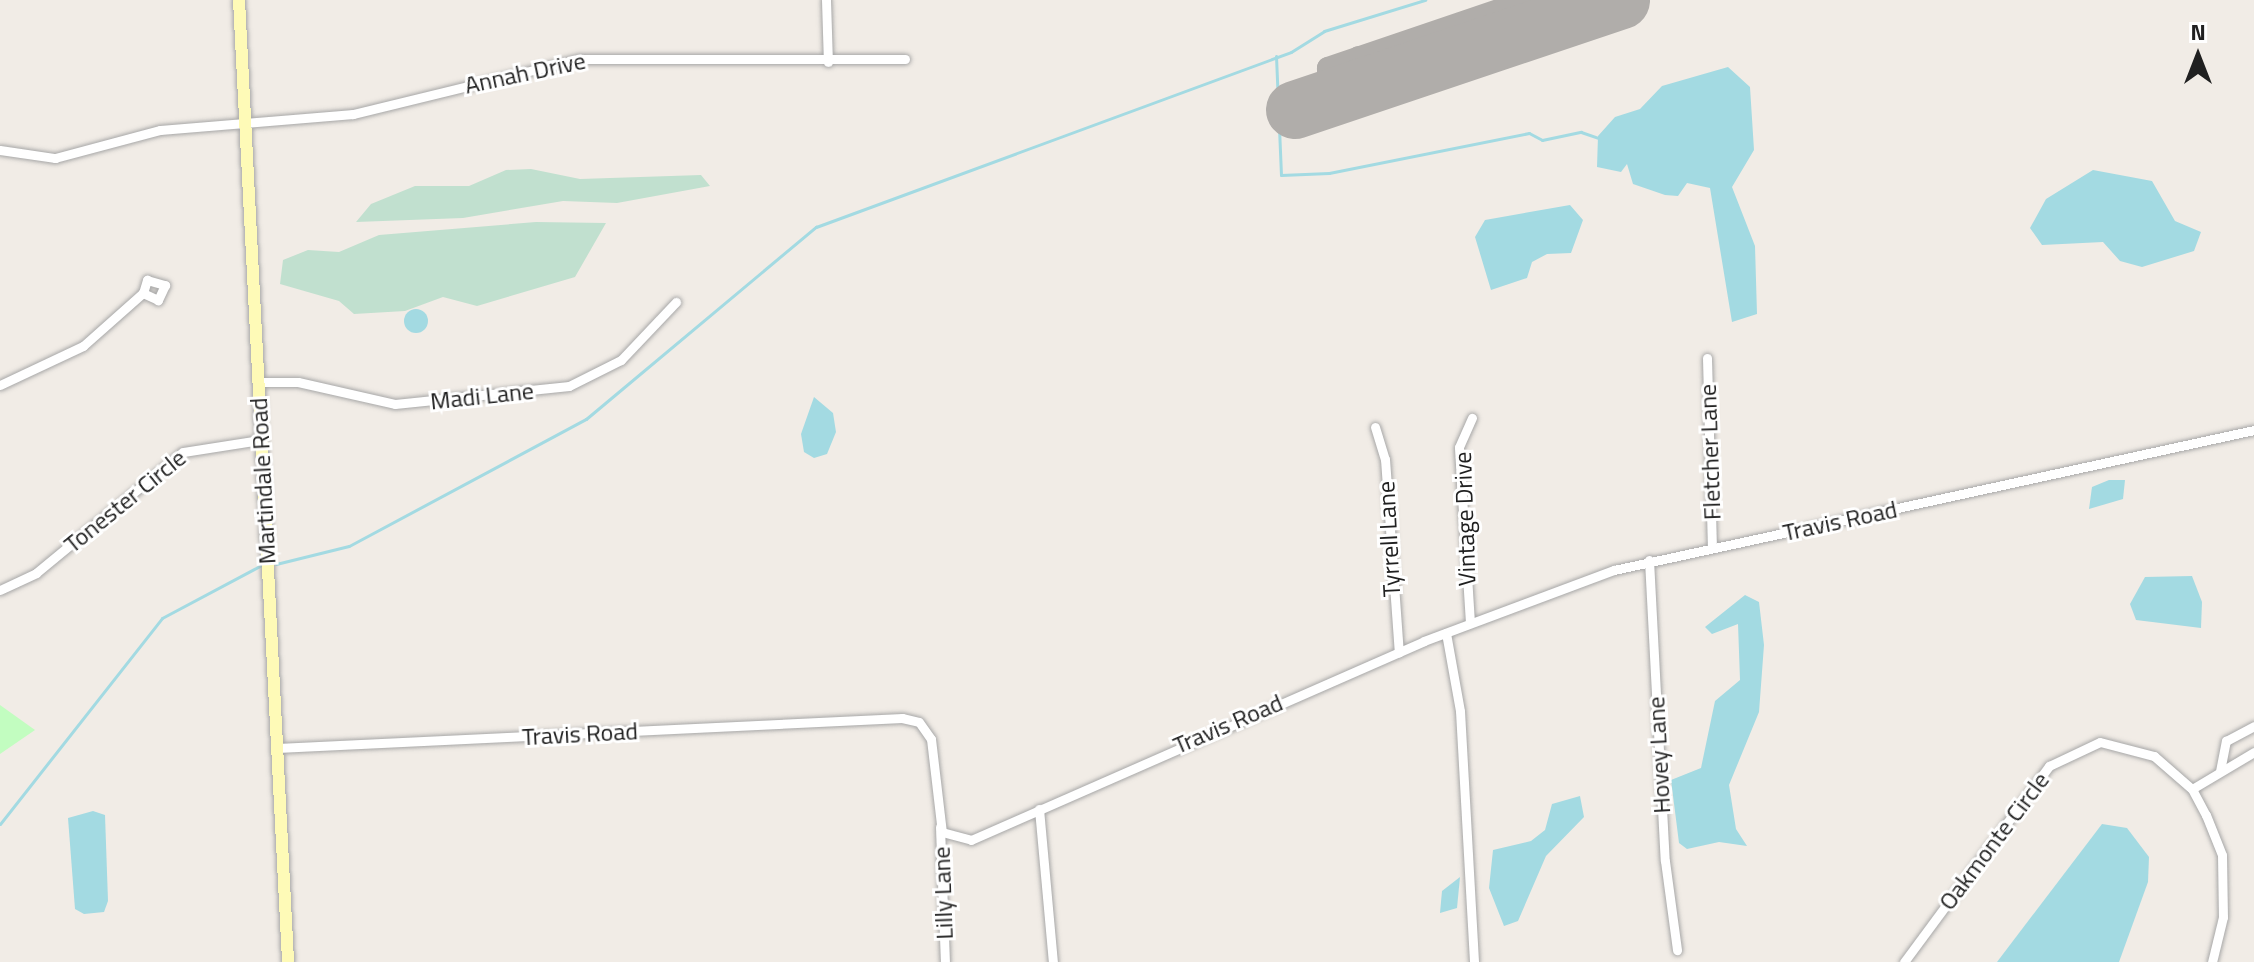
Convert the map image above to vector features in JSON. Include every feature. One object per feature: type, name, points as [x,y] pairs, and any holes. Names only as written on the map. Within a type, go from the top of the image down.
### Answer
[{"type":"street","name":"Martindale Road","points":[[239,0],[288,962]]},
{"type":"street","points":[[826,0],[828,62]]},
{"type":"street","name":"Annah Drive","points":[[0,150],[64,157],[149,132],[362,113],[579,59],[828,62],[905,59]]},
{"type":"street","points":[[0,385],[71,354],[143,293]]},
{"type":"street","name":"Madi Lane","points":[[258,382],[298,382],[395,404],[569,386],[621,360],[676,302]]},
{"type":"street","name":"Fletcher Lane","points":[[1707,358],[1712,547]]},
{"type":"street","name":"Vintage Drive","points":[[1470,623],[1459,447],[1472,418]]},
{"type":"street","name":"Tyrrell Lane","points":[[1375,427],[1385,459],[1399,652]]},
{"type":"street","name":"Travis Road","points":[[277,748],[902,718],[919,722],[931,739],[940,823],[947,836],[971,840],[1399,652],[1470,623],[1649,560],[2254,430]]},
{"type":"street","name":"Tonester Circle","points":[[0,590],[32,576],[179,454],[209,443],[260,440]]},
{"type":"street","name":"Hovey Lane","points":[[1649,560],[1663,836],[1677,950]]},
{"type":"street","points":[[1446,633],[1460,711],[1474,962]]},
{"type":"street","points":[[2220,771],[2226,741],[2254,726]]},
{"type":"street","name":"Oakmonte Circle","points":[[1904,962],[2066,753],[2100,742],[2126,744],[2154,756],[2192,789],[2222,855],[2223,917],[2212,962]]},
{"type":"street","points":[[2192,789],[2254,752]]},
{"type":"street","points":[[1039,809],[1053,962]]},
{"type":"street","name":"Lilly Lane","points":[[940,823],[945,962]]},
{"type":"green space","points":[[531,169],[580,179],[701,175],[710,186],[617,203],[563,201],[463,218],[356,222],[371,204],[415,186],[469,186],[506,170]]},
{"type":"green space","points":[[536,222],[606,223],[575,277],[477,306],[443,297],[405,311],[354,314],[339,301],[280,284],[283,260],[308,250],[339,252],[379,235]]},
{"type":"green space","points":[[0,705],[35,730],[0,754]]},
{"type":"water","points":[[1728,67],[1750,87],[1754,150],[1732,187],[1755,246],[1757,314],[1732,322],[1710,188],[1687,183],[1678,196],[1665,195],[1633,184],[1627,164],[1621,172],[1597,167],[1598,136],[1615,117],[1640,109],[1662,86]]},
{"type":"water","points":[[2093,170],[2152,181],[2175,221],[2201,232],[2194,251],[2142,267],[2120,261],[2103,242],[2042,245],[2030,228],[2046,199]]},
{"type":"water","points":[[1570,205],[1583,220],[1571,253],[1547,254],[1532,262],[1527,278],[1491,290],[1475,237],[1485,220]]},
{"type":"water","points":[[416,309],[425,312],[428,321],[425,330],[416,333],[407,330],[404,321],[407,312]]},
{"type":"water","points":[[814,397],[833,413],[836,432],[827,454],[814,458],[804,452],[801,434]]},
{"type":"water","points":[[2109,480],[2125,480],[2123,499],[2089,509],[2092,487]]},
{"type":"water","points":[[2192,576],[2202,602],[2201,628],[2136,620],[2130,604],[2145,577]]},
{"type":"water","points":[[1745,595],[1759,602],[1764,645],[1759,712],[1729,785],[1736,829],[1747,846],[1719,842],[1687,849],[1679,843],[1671,780],[1701,768],[1715,701],[1740,680],[1738,624],[1712,634],[1705,627]]},
{"type":"water","points":[[1580,796],[1584,817],[1546,856],[1518,921],[1504,926],[1489,888],[1493,850],[1531,841],[1545,830],[1552,804]]},
{"type":"water","points":[[93,811],[105,815],[108,901],[104,912],[84,914],[75,909],[68,818]]},
{"type":"water","points":[[2102,824],[2127,828],[2149,857],[2148,882],[2119,962],[1997,962]]},
{"type":"water","points":[[1460,877],[1457,908],[1440,913],[1442,891]]},
{"type":"waterway","points":[[276,564],[349,546],[586,419],[816,227],[1291,52],[1324,31],[1425,0]]},
{"type":"waterway","points":[[1276,56],[1281,175],[1329,173],[1529,133],[1542,140],[1581,132],[1598,138]]},
{"type":"waterway","points":[[0,824],[162,618],[260,566]]},
{"type":"taxiway","points":[[1329,99],[1328,68],[1528,0]]},
{"type":"taxiway","points":[[1359,57],[1368,85]]},
{"type":"runway","points":[[1295,110],[1621,0]]}]
